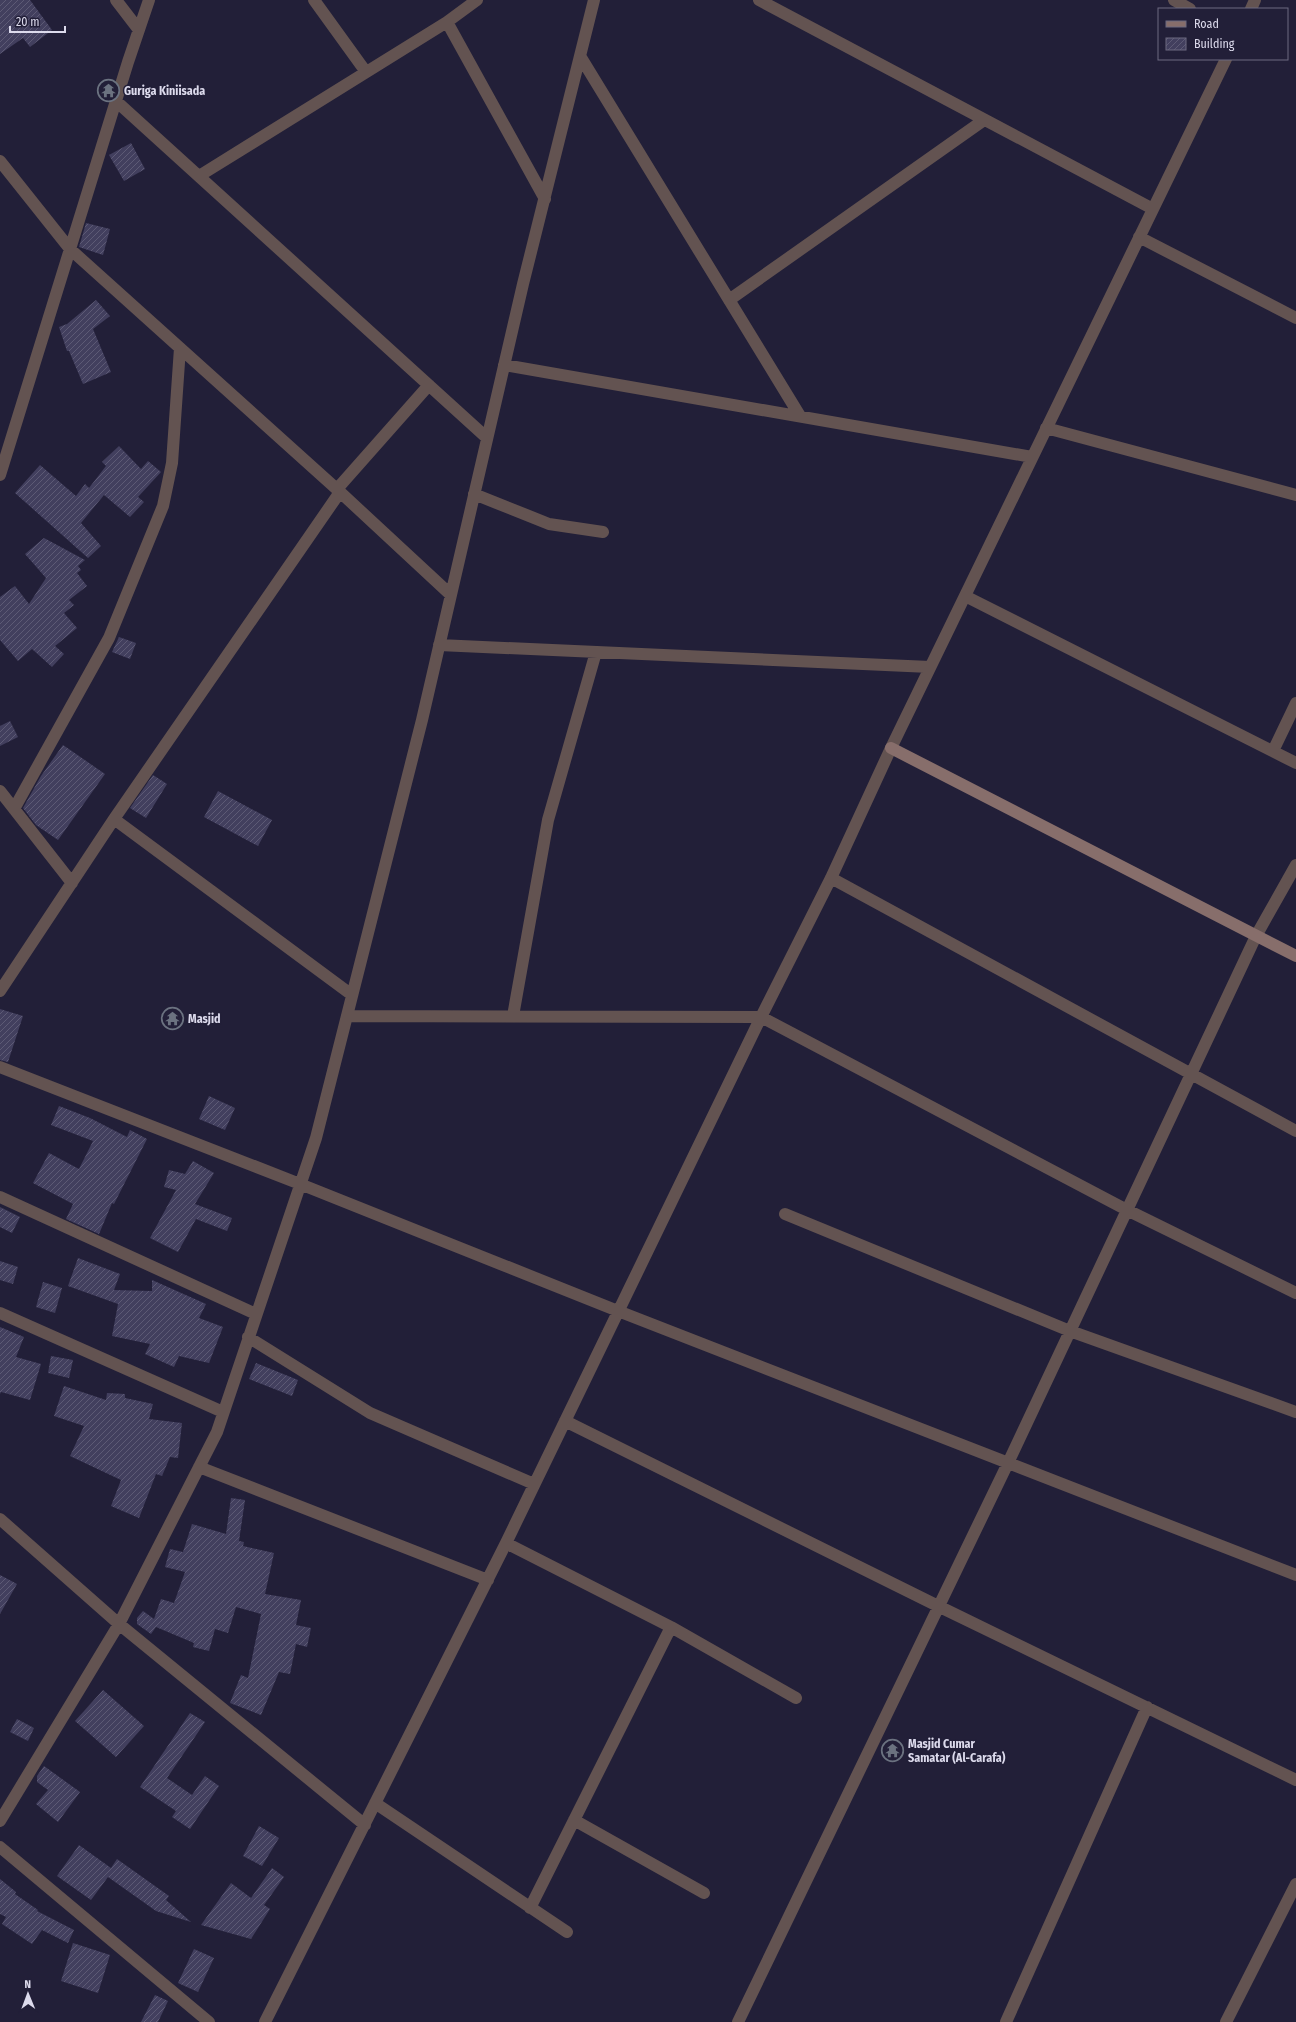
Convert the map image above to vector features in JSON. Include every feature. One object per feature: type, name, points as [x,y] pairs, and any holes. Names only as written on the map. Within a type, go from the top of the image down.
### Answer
[{"type":"street","points":[[116,0],[139,30]]},
{"type":"street","points":[[0,475],[116,101],[149,0]]},
{"type":"street","points":[[314,0],[366,72]]},
{"type":"street","points":[[200,176],[447,22],[477,0]]},
{"type":"street","points":[[758,0],[1153,209]]},
{"type":"street","points":[[1174,0],[1188,8]]},
{"type":"street","points":[[0,1821],[119,1624],[217,1432],[316,1138],[439,645],[504,364],[593,1]]},
{"type":"street","points":[[447,22],[545,199]]},
{"type":"street","points":[[580,56],[800,416]]},
{"type":"street","points":[[265,2022],[488,1580],[761,1017],[831,878],[930,667],[1226,60]]},
{"type":"street","points":[[116,101],[487,438]]},
{"type":"street","points":[[729,300],[984,120]]},
{"type":"street","points":[[0,161],[70,249],[338,490],[451,595]]},
{"type":"street","points":[[1139,237],[1296,318]]},
{"type":"street","points":[[14,808],[109,638],[163,506],[172,463],[180,348]]},
{"type":"street","points":[[504,364],[1032,457]]},
{"type":"street","points":[[0,990],[114,819],[338,490],[429,385]]},
{"type":"street","points":[[1046,428],[1296,495]]},
{"type":"street","points":[[474,494],[549,524],[603,532]]},
{"type":"street","points":[[965,596],[1296,763]]},
{"type":"street","points":[[439,645],[930,667]]},
{"type":"street","points":[[513,1016],[548,820],[596,652]]},
{"type":"street","points":[[1273,751],[1296,704]]},
{"type":"street","points":[[891,748],[1296,956]]},
{"type":"street","points":[[0,791],[72,883]]},
{"type":"street","points":[[114,819],[352,995]]},
{"type":"street","points":[[738,2022],[1008,1463],[1256,936],[1296,865]]},
{"type":"street","points":[[831,878],[1192,1073],[1296,1131]]},
{"type":"street","points":[[346,1016],[761,1017],[1127,1210],[1296,1293]]},
{"type":"street","points":[[0,1067],[300,1184],[618,1312],[1296,1575]]},
{"type":"street","points":[[0,1197],[256,1314]]},
{"type":"street","points":[[786,1214],[1070,1331],[1296,1412]]},
{"type":"street","points":[[0,1313],[223,1412]]},
{"type":"street","points":[[248,1337],[370,1413],[534,1484]]},
{"type":"street","points":[[565,1420],[938,1606],[1296,1780]]},
{"type":"street","points":[[199,1467],[488,1580]]},
{"type":"street","points":[[0,1519],[119,1624],[365,1825]]},
{"type":"street","points":[[506,1543],[671,1627],[796,1698]]},
{"type":"street","points":[[530,1908],[671,1627]]},
{"type":"street","points":[[1006,2022],[1147,1707]]},
{"type":"street","points":[[375,1803],[567,1932]]},
{"type":"street","points":[[574,1820],[704,1893]]},
{"type":"street","points":[[0,1847],[209,2022]]},
{"type":"street","points":[[1226,2022],[1296,1884]]},
{"type":"building","points":[[0,0],[30,0],[52,30],[30,47],[23,38],[0,54]]},
{"type":"building","points":[[131,143],[145,169],[124,181],[109,155]]},
{"type":"building","points":[[86,223],[110,229],[103,255],[79,247]]},
{"type":"building","points":[[96,300],[110,316],[93,329],[111,372],[83,384],[69,351],[67,351],[59,327],[67,324]]},
{"type":"building","points":[[119,446],[141,469],[148,461],[161,472],[138,497],[144,502],[130,517],[104,495],[81,523],[101,546],[88,558],[15,493],[40,465],[76,496],[85,484],[89,488],[106,466],[102,462]]},
{"type":"building","points":[[44,538],[85,560],[78,566],[81,570],[77,573],[87,586],[69,600],[74,605],[64,613],[77,628],[55,646],[64,654],[52,667],[32,649],[18,661],[0,640],[0,597],[15,586],[29,604],[46,578],[25,554]]},
{"type":"building","points":[[119,637],[136,643],[130,659],[112,652]]},
{"type":"building","points":[[10,721],[18,737],[0,746],[0,726]]},
{"type":"building","points":[[63,745],[105,774],[58,840],[36,825],[23,808],[41,776]]},
{"type":"building","points":[[153,775],[167,784],[146,818],[130,808]]},
{"type":"building","points":[[218,791],[272,820],[258,846],[204,817]]},
{"type":"building","points":[[0,1009],[23,1016],[8,1062],[0,1060]]},
{"type":"building","points":[[209,1096],[235,1108],[225,1130],[199,1119]]},
{"type":"building","points":[[59,1106],[90,1118],[127,1137],[130,1130],[147,1139],[114,1204],[112,1203],[99,1234],[66,1219],[73,1204],[33,1183],[49,1153],[79,1169],[93,1141],[51,1125]]},
{"type":"building","points":[[193,1161],[214,1173],[195,1204],[232,1218],[227,1231],[196,1219],[178,1252],[150,1238],[176,1190],[164,1187],[169,1170],[185,1174]]},
{"type":"building","points":[[0,1207],[20,1217],[12,1233],[0,1227]]},
{"type":"building","points":[[78,1258],[120,1274],[114,1290],[152,1291],[152,1280],[206,1304],[199,1318],[223,1327],[209,1363],[179,1356],[174,1367],[145,1354],[150,1344],[112,1336],[118,1304],[68,1286]]},
{"type":"building","points":[[0,1261],[18,1267],[13,1284],[0,1280]]},
{"type":"building","points":[[43,1282],[62,1288],[55,1313],[36,1307]]},
{"type":"building","points":[[0,1327],[24,1337],[16,1357],[41,1364],[30,1400],[1,1392],[0,1394]]},
{"type":"building","points":[[51,1356],[73,1360],[69,1378],[48,1373]]},
{"type":"building","points":[[256,1363],[298,1380],[292,1396],[249,1379]]},
{"type":"building","points":[[64,1386],[106,1400],[107,1393],[125,1394],[125,1398],[153,1404],[149,1419],[182,1423],[178,1458],[170,1457],[162,1476],[156,1474],[139,1518],[111,1506],[121,1480],[70,1456],[84,1426],[54,1416]]},
{"type":"building","points":[[231,1498],[245,1500],[239,1541],[244,1542],[243,1546],[274,1553],[265,1594],[301,1600],[296,1625],[311,1628],[307,1647],[296,1644],[290,1674],[279,1672],[261,1715],[230,1703],[241,1675],[248,1678],[261,1614],[236,1607],[228,1633],[215,1629],[209,1651],[193,1647],[194,1643],[156,1627],[151,1634],[137,1624],[137,1618],[143,1611],[154,1619],[161,1599],[174,1603],[185,1572],[165,1567],[170,1549],[183,1552],[192,1524],[226,1534]]},
{"type":"building","points":[[0,1575],[17,1584],[0,1614]]},
{"type":"building","points":[[103,1690],[144,1726],[116,1757],[75,1721]]},
{"type":"building","points":[[190,1713],[205,1722],[167,1778],[192,1795],[205,1776],[219,1786],[190,1829],[172,1817],[176,1811],[140,1787]]},
{"type":"building","points":[[17,1719],[34,1728],[28,1741],[10,1732]]},
{"type":"building","points":[[44,1766],[80,1792],[58,1822],[36,1804],[48,1790],[37,1782],[37,1776]]},
{"type":"building","points":[[259,1826],[279,1838],[262,1866],[243,1856]]},
{"type":"building","points":[[79,1845],[111,1868],[117,1859],[169,1896],[166,1900],[191,1922],[156,1911],[108,1877],[91,1900],[57,1876]]},
{"type":"building","points":[[272,1868],[284,1877],[264,1905],[270,1909],[251,1939],[201,1925],[231,1883],[251,1898]]},
{"type":"building","points":[[0,1879],[16,1892],[15,1894],[38,1910],[37,1911],[74,1930],[68,1943],[42,1930],[32,1944],[2,1924],[6,1917],[0,1914]]},
{"type":"building","points":[[73,1943],[110,1955],[98,1993],[61,1981]]},
{"type":"building","points":[[194,1949],[214,1958],[198,1992],[178,1983]]},
{"type":"building","points":[[155,1995],[168,2001],[158,2022],[141,2022]]},
{"type":"place","name":"Guriga Kiniisada","points":[[108,91]]},
{"type":"place","name":"Masjid","points":[[172,1019]]},
{"type":"place","name":"Masjid Cumar Samatar (Al-Carafa)","points":[[892,1751]]}]
